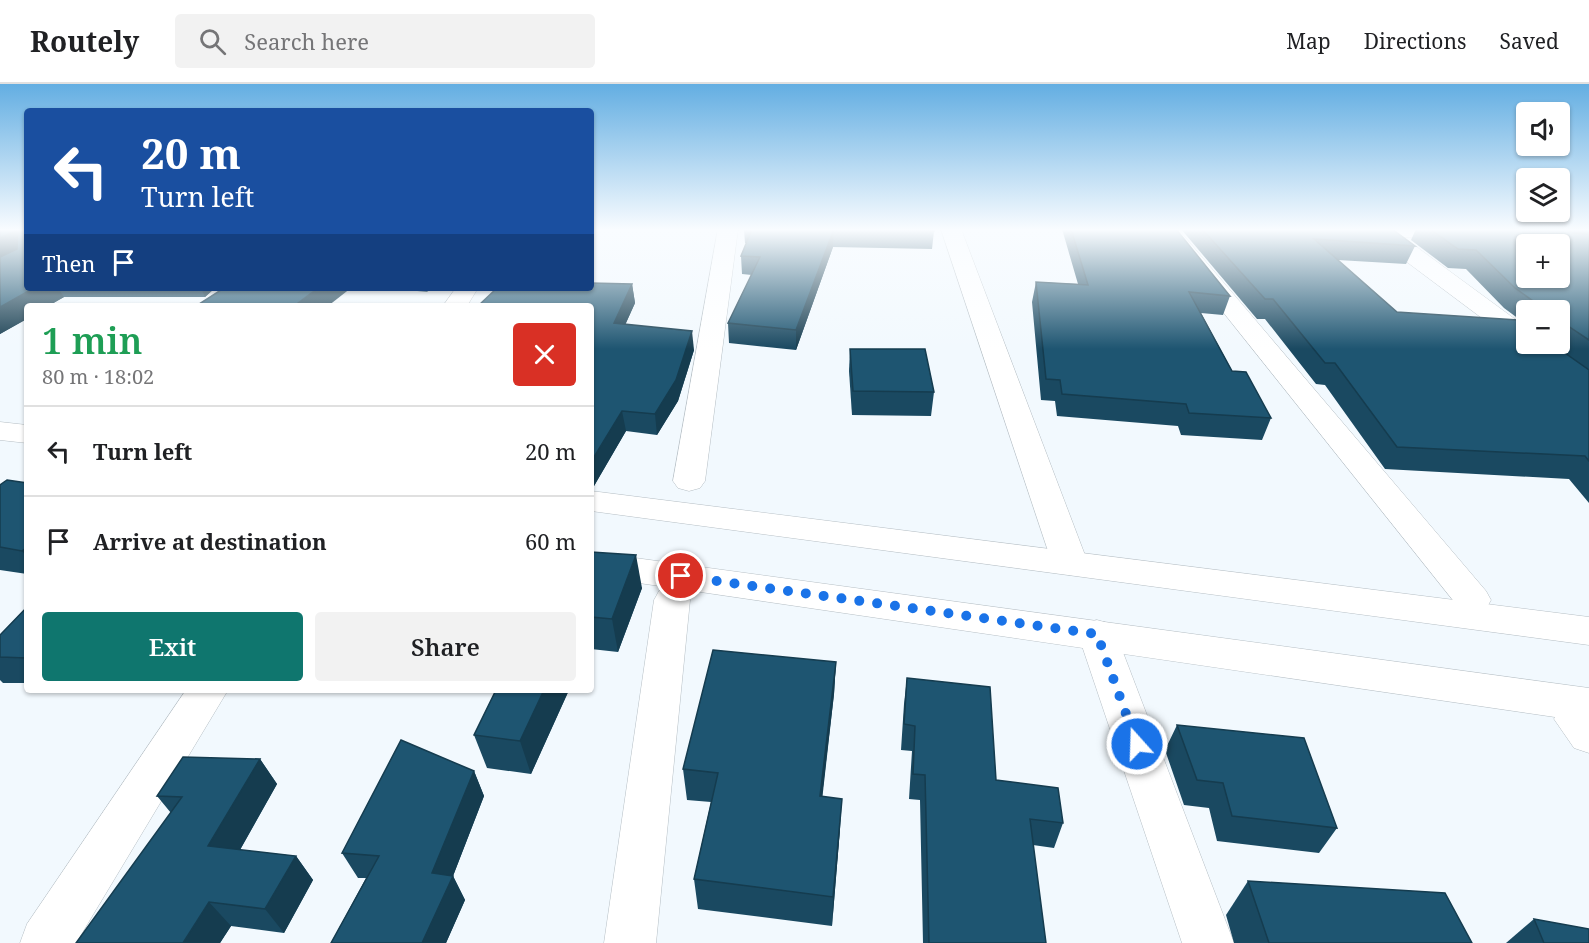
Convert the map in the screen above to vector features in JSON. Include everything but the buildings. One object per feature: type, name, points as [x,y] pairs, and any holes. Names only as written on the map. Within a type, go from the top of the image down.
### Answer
[{"type":"street","points":[[689,481],[722,269]]},
{"type":"street","points":[[965,269],[1070,563]]},
{"type":"street","points":[[1200,269],[1473,600]]},
{"type":"street","points":[[1432,269],[1516,332]]},
{"type":"street","points":[[0,431],[24,434]]},
{"type":"street","points":[[594,501],[1589,631]]},
{"type":"street","points":[[594,564],[1097,634],[1584,720]]},
{"type":"street","points":[[630,943],[672,600]]},
{"type":"street","points":[[1097,634],[1208,943]]},
{"type":"street","points":[[46,943],[206,693]]},
{"type":"route","points":[[681,576],[1097,634],[1137,744]]}]
